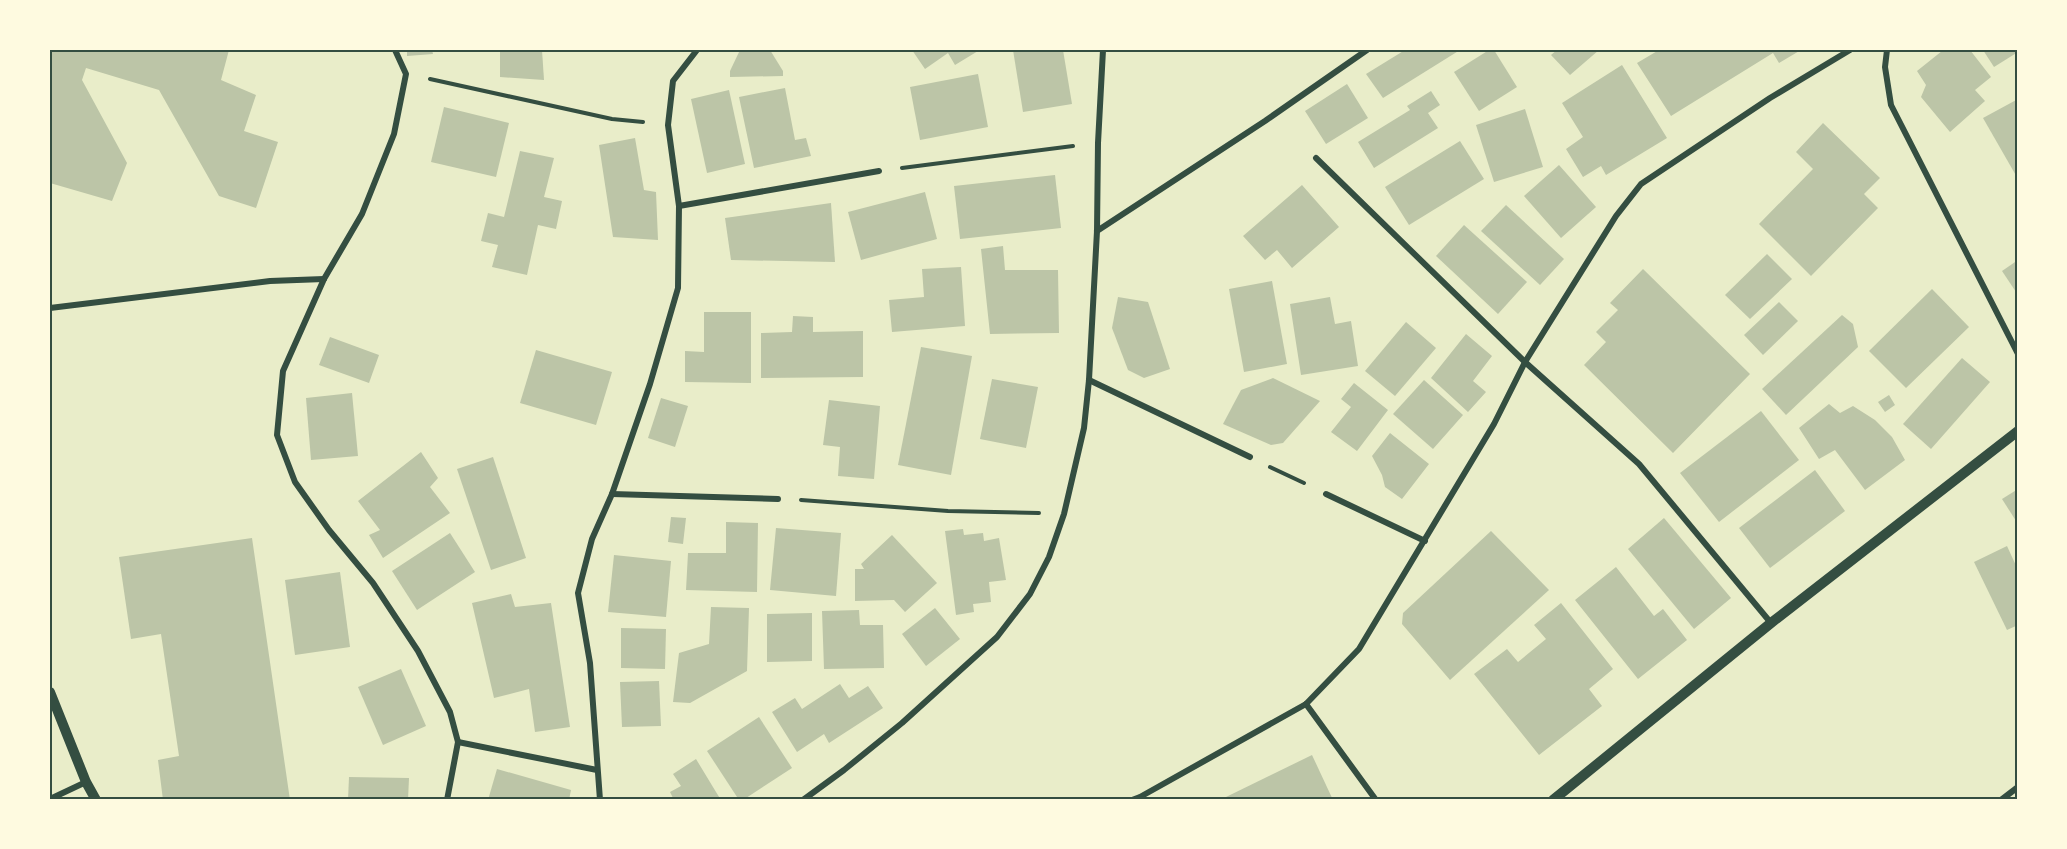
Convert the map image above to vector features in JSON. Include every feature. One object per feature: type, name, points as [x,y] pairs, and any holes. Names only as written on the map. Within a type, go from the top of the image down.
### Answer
[{"type":"street","points":[[395,50],[406,74],[394,134],[362,214],[324,279],[283,370],[277,435],[295,482],[329,530],[373,584],[418,651],[450,712],[459,742],[447,800]]},
{"type":"street","points":[[600,800],[590,663],[578,593],[592,539],[612,494],[650,384],[678,288],[679,206],[668,125],[673,81],[697,50]]},
{"type":"street","points":[[803,800],[902,723],[997,637],[1030,594],[1048,557],[1064,513],[1084,428],[1089,380],[1097,231],[1098,143],[1103,50]]},
{"type":"street","points":[[1097,231],[1265,121],[1367,50]]},
{"type":"street","points":[[1132,800],[1306,704],[1359,649],[1494,424],[1525,362],[1616,216],[1641,184],[1770,98],[1850,50]]},
{"type":"street","points":[[1887,50],[1885,67],[1891,105],[2018,354]]},
{"type":"street","points":[[1316,158],[1525,362],[1639,464],[1772,623]]},
{"type":"street","points":[[679,206],[879,171]]},
{"type":"street","points":[[50,308],[270,282],[324,279]]},
{"type":"street","points":[[1089,380],[1250,457]]},
{"type":"street","points":[[1553,800],[1772,623],[2018,431]]},
{"type":"street","points":[[612,494],[778,499]]},
{"type":"street","points":[[1326,494],[1425,541]]},
{"type":"street","points":[[50,692],[86,782],[96,800]]},
{"type":"street","points":[[1306,704],[1376,800]]},
{"type":"street","points":[[459,742],[597,770]]},
{"type":"street","points":[[50,799],[86,782]]},
{"type":"street","points":[[2001,800],[2018,787]]},
{"type":"path","points":[[406,74],[612,119],[668,125]]},
{"type":"path","points":[[879,171],[1098,143]]},
{"type":"path","points":[[1250,457],[1326,494]]},
{"type":"path","points":[[778,499],[837,501],[948,511],[1064,513]]},
{"type":"building","points":[[50,50],[229,50],[221,80],[256,95],[244,131],[278,142],[256,208],[219,196],[159,90],[86,68],[82,80],[127,163],[112,201],[50,183]]},
{"type":"building","points":[[407,50],[432,50],[433,54],[407,56]]},
{"type":"building","points":[[500,50],[542,50],[544,80],[500,77]]},
{"type":"building","points":[[740,50],[770,50],[783,71],[783,76],[730,77],[730,71]]},
{"type":"building","points":[[912,50],[978,51],[955,65],[948,53],[925,69]]},
{"type":"building","points":[[1013,50],[1063,50],[1072,104],[1023,112]]},
{"type":"building","points":[[1405,50],[1460,50],[1383,98],[1366,74]]},
{"type":"building","points":[[1489,50],[1494,50],[1517,87],[1479,111],[1454,72]]},
{"type":"building","points":[[1557,50],[1599,50],[1570,75],[1551,55]]},
{"type":"building","points":[[1659,50],[1801,50],[1779,63],[1773,53],[1671,116],[1637,63]]},
{"type":"building","points":[[1940,50],[1970,50],[1991,77],[1975,90],[1985,101],[1950,132],[1921,97],[1926,85],[1917,71],[1942,51]]},
{"type":"building","points":[[1983,50],[2018,50],[2018,52],[1994,67]]},
{"type":"building","points":[[1622,65],[1667,138],[1606,175],[1601,166],[1583,177],[1566,149],[1583,137],[1562,103]]},
{"type":"building","points":[[978,74],[988,127],[920,140],[910,87]]},
{"type":"building","points":[[1347,84],[1368,118],[1326,144],[1305,111]]},
{"type":"building","points":[[785,88],[795,140],[806,138],[811,156],[754,168],[739,97]]},
{"type":"building","points":[[729,90],[745,164],[707,173],[691,99]]},
{"type":"building","points":[[1431,91],[1440,105],[1428,113],[1438,128],[1374,168],[1358,142],[1410,110],[1407,106]]},
{"type":"building","points":[[2018,99],[2018,179],[1983,118]]},
{"type":"building","points":[[444,107],[509,123],[496,177],[431,162]]},
{"type":"building","points":[[1525,109],[1543,167],[1494,182],[1476,125]]},
{"type":"building","points":[[1823,123],[1880,178],[1864,194],[1878,208],[1811,276],[1759,224],[1813,169],[1796,152]]},
{"type":"building","points":[[635,138],[644,190],[656,192],[658,240],[613,237],[599,145]]},
{"type":"building","points":[[1460,141],[1484,179],[1409,225],[1385,187]]},
{"type":"building","points":[[520,151],[554,158],[544,197],[562,201],[556,229],[538,225],[527,275],[492,267],[498,245],[481,241],[488,213],[504,217]]},
{"type":"building","points":[[1559,165],[1596,207],[1561,238],[1524,196]]},
{"type":"building","points":[[1055,175],[1061,228],[960,239],[954,186]]},
{"type":"building","points":[[1302,185],[1339,227],[1292,268],[1277,250],[1265,260],[1243,236]]},
{"type":"building","points":[[925,192],[937,239],[861,260],[848,212]]},
{"type":"building","points":[[831,203],[835,262],[731,260],[725,218]]},
{"type":"building","points":[[1506,205],[1564,259],[1540,285],[1481,231]]},
{"type":"building","points":[[1464,225],[1527,282],[1498,314],[1436,256]]},
{"type":"building","points":[[1003,246],[1005,270],[1058,270],[1059,333],[990,334],[981,249]]},
{"type":"building","points":[[1767,254],[1792,279],[1750,319],[1725,295]]},
{"type":"building","points":[[2018,260],[2018,295],[2002,271]]},
{"type":"building","points":[[961,267],[965,326],[892,332],[889,300],[924,297],[922,269]]},
{"type":"building","points":[[1643,269],[1750,374],[1673,453],[1584,365],[1606,342],[1596,332],[1618,310],[1610,303]]},
{"type":"building","points":[[1272,281],[1287,364],[1244,372],[1229,289]]},
{"type":"building","points":[[1932,289],[1969,327],[1906,388],[1869,351]]},
{"type":"building","points":[[1118,297],[1148,302],[1170,369],[1144,378],[1128,370],[1112,328]]},
{"type":"building","points":[[1330,297],[1335,324],[1351,321],[1358,366],[1301,375],[1290,304]]},
{"type":"building","points":[[1779,302],[1798,321],[1763,355],[1744,335]]},
{"type":"building","points":[[704,312],[751,312],[751,383],[685,382],[685,351],[704,352]]},
{"type":"building","points":[[1842,315],[1853,324],[1858,347],[1786,415],[1762,389]]},
{"type":"building","points":[[793,316],[813,317],[813,332],[863,331],[863,377],[761,378],[761,333],[792,332]]},
{"type":"building","points":[[1406,322],[1436,348],[1395,396],[1365,371]]},
{"type":"building","points":[[1466,334],[1492,356],[1473,381],[1486,392],[1468,412],[1431,378]]},
{"type":"building","points":[[330,337],[379,355],[369,383],[319,365]]},
{"type":"building","points":[[921,347],[972,356],[951,475],[898,465]]},
{"type":"building","points":[[536,350],[612,372],[596,425],[520,403]]},
{"type":"building","points":[[1962,358],[1990,382],[1931,449],[1903,424]]},
{"type":"building","points":[[1273,378],[1320,401],[1283,443],[1271,445],[1223,424],[1241,390]]},
{"type":"building","points":[[992,379],[1038,387],[1026,448],[980,439]]},
{"type":"building","points":[[1424,380],[1463,415],[1433,449],[1393,414]]},
{"type":"building","points":[[1354,383],[1388,410],[1357,451],[1331,432],[1351,407],[1341,399]]},
{"type":"building","points":[[352,393],[358,456],[311,460],[306,398]]},
{"type":"building","points":[[1889,395],[1895,405],[1885,412],[1878,402]]},
{"type":"building","points":[[661,398],[688,406],[675,447],[648,438]]},
{"type":"building","points":[[829,400],[880,406],[874,479],[838,476],[840,447],[823,445]]},
{"type":"building","points":[[1829,404],[1840,413],[1853,406],[1875,420],[1892,437],[1905,460],[1865,490],[1835,450],[1819,459],[1799,428]]},
{"type":"building","points":[[1761,411],[1799,460],[1719,522],[1680,473]]},
{"type":"building","points":[[1390,433],[1429,464],[1402,499],[1385,487],[1382,475],[1372,456]]},
{"type":"building","points":[[421,452],[438,478],[430,487],[450,513],[383,558],[369,535],[380,530],[358,501]]},
{"type":"building","points":[[493,457],[526,558],[491,570],[457,469]]},
{"type":"building","points":[[1815,470],[1845,511],[1770,568],[1739,528]]},
{"type":"building","points":[[2018,489],[2018,524],[2002,499]]},
{"type":"building","points":[[671,517],[686,518],[683,544],[668,542]]},
{"type":"building","points":[[1664,518],[1731,598],[1694,629],[1628,549]]},
{"type":"building","points":[[726,522],[758,523],[757,592],[686,590],[688,553],[726,553]]},
{"type":"building","points":[[776,528],[841,533],[836,596],[770,590]]},
{"type":"building","points":[[963,529],[964,535],[983,533],[984,541],[999,538],[1006,580],[989,582],[991,602],[973,604],[974,612],[956,615],[945,531]]},
{"type":"building","points":[[1491,531],[1549,590],[1450,680],[1402,624],[1403,613]]},
{"type":"building","points":[[450,533],[475,572],[417,610],[392,571]]},
{"type":"building","points":[[892,535],[937,583],[905,612],[894,600],[855,601],[855,569],[864,569],[861,564]]},
{"type":"building","points":[[252,538],[290,800],[163,800],[158,760],[179,756],[161,634],[131,639],[119,557]]},
{"type":"building","points":[[2007,546],[2018,570],[2018,625],[2007,630],[1974,562]]},
{"type":"building","points":[[614,555],[671,561],[666,617],[608,612]]},
{"type":"building","points":[[1616,567],[1654,616],[1663,609],[1687,640],[1638,679],[1575,600]]},
{"type":"building","points":[[340,572],[350,647],[295,655],[285,580]]},
{"type":"building","points":[[511,594],[515,607],[551,603],[570,727],[535,732],[529,689],[494,698],[472,603]]},
{"type":"building","points":[[1561,603],[1613,669],[1589,689],[1602,706],[1539,755],[1474,674],[1507,649],[1518,662],[1546,639],[1534,625]]},
{"type":"building","points":[[711,607],[749,608],[747,671],[690,703],[673,702],[679,653],[709,644]]},
{"type":"building","points":[[935,608],[960,639],[926,666],[902,634]]},
{"type":"building","points":[[859,610],[860,625],[883,625],[884,668],[824,669],[822,611]]},
{"type":"building","points":[[812,613],[812,661],[767,662],[767,614]]},
{"type":"building","points":[[621,628],[666,629],[665,669],[621,668]]},
{"type":"building","points":[[401,669],[426,726],[383,745],[358,687]]},
{"type":"building","points":[[659,681],[661,726],[622,727],[620,682]]},
{"type":"building","points":[[840,684],[849,698],[868,686],[883,708],[829,743],[824,734],[797,752],[772,712],[795,698],[802,709]]},
{"type":"building","points":[[759,717],[792,768],[743,800],[739,800],[707,751]]},
{"type":"building","points":[[1312,755],[1333,800],[1227,800],[1226,797]]},
{"type":"building","points":[[696,759],[721,800],[674,800],[670,792],[681,786],[673,774]]},
{"type":"building","points":[[497,769],[571,790],[569,800],[488,800]]},
{"type":"building","points":[[349,777],[409,778],[408,800],[348,800]]}]
